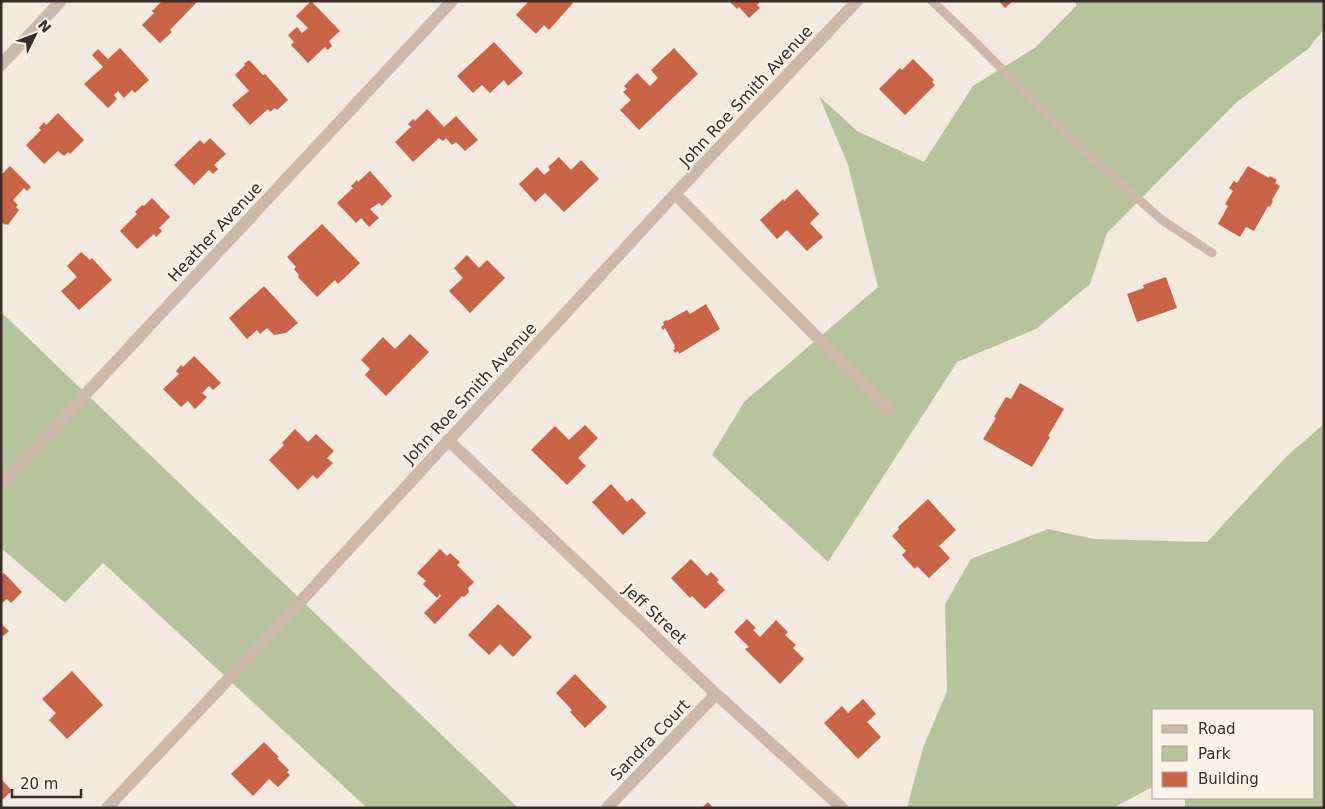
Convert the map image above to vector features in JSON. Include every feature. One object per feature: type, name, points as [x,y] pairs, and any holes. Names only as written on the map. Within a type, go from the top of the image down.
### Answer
[{"type":"street","points":[[1,65],[61,1]]},
{"type":"street","name":"Heather Avenue","points":[[1,485],[452,1]]},
{"type":"street","name":"John Roe Smith Avenue","points":[[108,808],[675,194],[857,1]]},
{"type":"street","points":[[675,194],[890,412]]},
{"type":"street","name":"Jeff Street","points":[[448,440],[716,694],[842,808]]},
{"type":"street","name":"Sandra Court","points":[[607,808],[716,694]]},
{"type":"lane","points":[[932,1],[1083,150],[1162,220],[1212,253]]},
{"type":"green space","points":[[1076,1],[1324,1],[1324,29],[1308,49],[1237,102],[1107,233],[1090,284],[1036,329],[957,362],[828,562],[712,455],[744,402],[878,287],[848,165],[819,96],[857,131],[924,162],[973,86],[1036,47],[1076,6]]},
{"type":"green space","points":[[1,312],[518,808],[367,808],[103,563],[65,603],[1,548]]},
{"type":"green space","points":[[1324,424],[1324,808],[1185,808],[1185,799],[1315,799],[1315,709],[1152,709],[1152,787],[1113,808],[907,808],[923,748],[947,691],[945,604],[971,559],[1048,529],[1094,539],[1207,542],[1288,455]]},
{"type":"building","points":[[162,1],[198,1],[170,30],[172,32],[160,43],[142,25],[154,13],[152,11]]},
{"type":"building","points":[[311,1],[340,31],[329,41],[332,46],[328,50],[325,47],[308,63],[291,45],[294,42],[288,35],[297,27],[302,33],[308,28],[296,16]]},
{"type":"building","points":[[529,1],[571,1],[573,3],[549,30],[544,25],[536,34],[516,15]]},
{"type":"building","points":[[761,1],[757,5],[760,8],[749,18],[739,7],[737,9],[730,2]]},
{"type":"building","points":[[999,1],[1013,1],[1005,8]]},
{"type":"building","points":[[494,42],[523,73],[508,86],[504,80],[490,93],[482,85],[473,93],[457,76]]},
{"type":"building","points":[[120,48],[149,80],[135,93],[132,90],[124,98],[118,91],[114,95],[117,99],[108,108],[84,84],[103,67],[92,55],[98,49],[108,59]]},
{"type":"building","points":[[674,48],[698,74],[639,130],[620,110],[631,100],[623,92],[627,89],[624,86],[637,73],[650,86],[658,78],[651,70]]},
{"type":"building","points":[[913,59],[934,80],[932,82],[935,85],[905,115],[879,89],[900,68],[902,70]]},
{"type":"building","points":[[249,60],[263,75],[265,74],[288,100],[277,110],[275,108],[270,112],[268,109],[250,125],[232,105],[249,91],[235,75]]},
{"type":"building","points":[[427,109],[444,127],[456,116],[478,140],[465,151],[456,142],[452,145],[446,138],[443,141],[439,138],[413,162],[395,142],[411,127],[408,124],[413,119],[415,121]]},
{"type":"building","points":[[58,113],[84,140],[70,154],[68,152],[64,156],[58,151],[44,164],[26,145],[41,130],[39,128],[44,122],[46,125]]},
{"type":"building","points":[[210,138],[226,154],[214,165],[218,169],[213,174],[209,170],[194,185],[174,165],[200,140],[204,144]]},
{"type":"building","points":[[559,157],[571,170],[581,160],[599,179],[564,212],[545,193],[535,202],[519,184],[537,167],[544,175],[550,170],[548,167]]},
{"type":"building","points":[[10,166],[31,187],[27,191],[24,188],[13,200],[18,205],[16,207],[19,210],[8,225],[5,225],[1,224],[1,175]]},
{"type":"building","points":[[1248,166],[1269,178],[1270,176],[1277,180],[1275,183],[1280,186],[1270,207],[1268,206],[1254,231],[1246,227],[1240,237],[1218,224],[1228,206],[1225,204],[1233,191],[1229,188],[1234,181],[1237,183]]},
{"type":"building","points":[[370,171],[392,196],[382,206],[379,203],[370,209],[379,218],[369,227],[361,218],[356,223],[337,203],[353,188],[351,186],[357,180],[358,182]]},
{"type":"building","points":[[797,189],[819,214],[810,223],[823,237],[807,251],[787,230],[777,239],[760,220]]},
{"type":"building","points":[[152,198],[170,217],[159,228],[162,231],[156,237],[154,234],[137,249],[120,231],[137,214],[135,212]]},
{"type":"building","points":[[322,224],[360,263],[338,284],[335,280],[317,297],[298,277],[299,275],[294,269],[296,267],[287,257]]},
{"type":"building","points":[[81,252],[90,260],[92,258],[112,280],[79,310],[61,291],[77,277],[67,266]]},
{"type":"building","points":[[467,255],[479,268],[487,260],[505,278],[470,313],[449,291],[463,278],[454,268]]},
{"type":"building","points":[[1166,277],[1177,308],[1137,322],[1127,294],[1144,288],[1143,285]]},
{"type":"building","points":[[264,286],[298,323],[286,333],[274,335],[267,328],[260,334],[257,330],[247,339],[229,318]]},
{"type":"building","points":[[706,304],[720,329],[679,354],[678,351],[675,353],[673,350],[675,346],[665,328],[663,330],[661,327],[664,325],[663,322],[687,310],[690,314]]},
{"type":"building","points":[[410,334],[429,352],[386,396],[365,375],[370,369],[361,360],[383,337],[395,349]]},
{"type":"building","points":[[194,356],[221,383],[213,390],[209,386],[202,393],[207,397],[195,409],[188,401],[181,407],[163,389],[179,374],[176,371],[181,365],[183,367]]},
{"type":"building","points":[[1020,383],[1064,409],[1032,467],[983,439],[1006,397],[1011,399]]},
{"type":"building","points":[[585,425],[598,438],[578,458],[586,466],[567,485],[531,450],[555,426],[569,440]]},
{"type":"building","points":[[295,429],[308,442],[316,434],[334,451],[327,458],[333,463],[317,479],[313,475],[298,490],[269,460],[284,445],[282,443]]},
{"type":"building","points":[[611,484],[627,502],[632,498],[646,513],[623,535],[592,502]]},
{"type":"building","points":[[928,499],[956,530],[939,546],[950,558],[929,578],[917,566],[915,569],[902,555],[906,551],[892,536],[899,529],[898,527]]},
{"type":"building","points":[[440,549],[447,556],[450,553],[460,562],[457,565],[474,582],[468,588],[469,592],[464,597],[462,596],[435,624],[424,613],[441,596],[440,594],[437,598],[423,584],[426,581],[417,573]]},
{"type":"building","points":[[691,559],[707,576],[711,572],[725,590],[705,609],[692,596],[690,598],[671,578]]},
{"type":"building","points":[[4,573],[22,592],[11,603],[7,599],[1,604],[1,576]]},
{"type":"building","points":[[498,604],[532,637],[513,657],[500,644],[489,655],[468,635]]},
{"type":"building","points":[[747,619],[756,628],[753,630],[760,637],[776,620],[788,632],[785,635],[796,645],[793,648],[804,659],[780,684],[745,649],[749,647],[734,632]]},
{"type":"building","points":[[1,624],[9,631],[1,638]]},
{"type":"building","points":[[72,671],[103,705],[67,739],[49,720],[56,713],[42,699]]},
{"type":"building","points":[[575,674],[607,707],[585,728],[556,693]]},
{"type":"building","points":[[863,699],[876,714],[867,722],[881,737],[858,759],[824,723],[842,706],[848,713]]},
{"type":"building","points":[[264,742],[279,757],[277,758],[289,770],[287,772],[290,775],[278,787],[269,779],[253,796],[231,774]]},
{"type":"building","points":[[1,779],[12,791],[1,801]]},
{"type":"building","points":[[708,802],[713,808],[702,808]]}]
